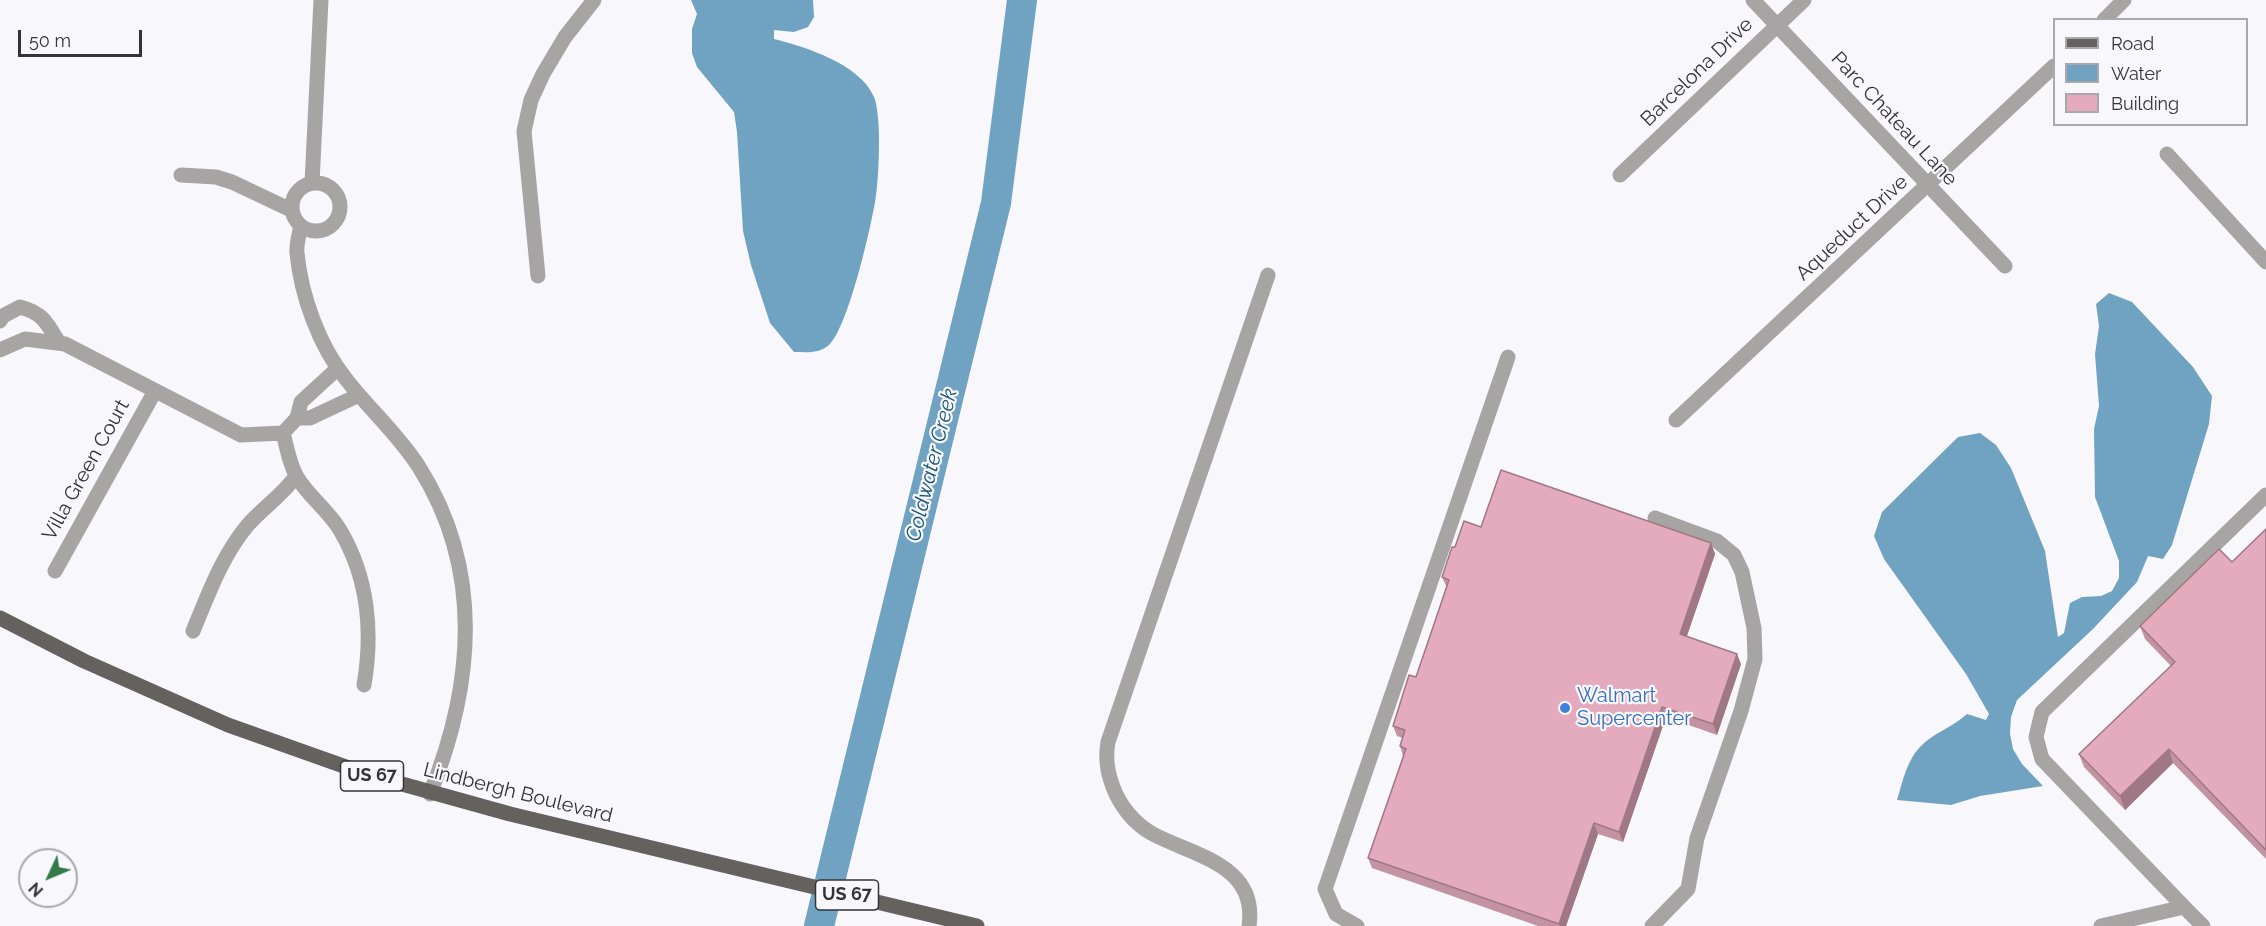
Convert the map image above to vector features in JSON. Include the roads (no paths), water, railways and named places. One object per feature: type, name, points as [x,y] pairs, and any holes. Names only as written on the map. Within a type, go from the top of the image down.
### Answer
[{"type":"main road","name":"Lindbergh Boulevard","points":[[1,622],[228,724],[324,760],[430,794],[977,926]]},
{"type":"street","points":[[312,183],[321,0]]},
{"type":"street","points":[[538,276],[524,131],[531,100],[543,74],[565,37],[594,0]]},
{"type":"street","name":"Parc Chateau Lane","points":[[1753,0],[2005,267]]},
{"type":"street","name":"Barcelona Drive","points":[[1620,175],[1804,0]]},
{"type":"street","points":[[2106,18],[2124,0]]},
{"type":"street","name":"Aqueduct Drive","points":[[1676,420],[2053,68]]},
{"type":"street","points":[[2167,154],[2264,256]]},
{"type":"street","points":[[181,175],[216,177],[232,182],[291,210],[301,226],[319,231],[328,228],[339,213],[340,204],[331,188],[312,183],[296,192],[291,210]]},
{"type":"street","points":[[301,226],[296,251],[308,303],[338,368],[382,419],[418,466],[442,509],[459,561],[465,591],[465,668],[450,738],[430,794]]},
{"type":"street","points":[[1252,922],[1247,892],[1227,870],[1150,832],[1134,819],[1115,793],[1105,758],[1108,742],[1268,275]]},
{"type":"street","points":[[0,321],[3,316],[20,307],[36,311],[47,323],[58,343]]},
{"type":"street","points":[[0,350],[25,339],[58,343],[241,435],[283,433],[297,418],[302,402],[338,368]]},
{"type":"street","points":[[1358,926],[1336,914],[1329,903],[1325,889],[1508,357]]},
{"type":"street","name":"Villa Green Court","points":[[55,571],[155,391]]},
{"type":"street","points":[[297,418],[310,418],[359,395]]},
{"type":"street","points":[[283,433],[296,476],[340,530],[356,564],[367,602],[367,664],[364,685]]},
{"type":"street","points":[[193,631],[214,581],[236,541],[248,525],[283,494],[296,476]]},
{"type":"street","points":[[2204,926],[2042,759],[2036,737],[2042,712],[2266,495]]},
{"type":"street","points":[[1652,926],[1688,889],[1697,838],[1741,711],[1755,659],[1754,628],[1742,572],[1734,555],[1717,541],[1655,518]]},
{"type":"street","points":[[2101,926],[2184,907]]},
{"type":"water","points":[[691,0],[813,0],[814,17],[808,27],[794,32],[774,30],[774,39],[816,52],[845,66],[867,85],[874,97],[878,118],[879,165],[872,216],[844,319],[829,345],[821,350],[794,352],[770,323],[751,265],[743,231],[734,112],[697,67],[692,53],[692,29],[697,14]]},
{"type":"water","points":[[2109,293],[2132,302],[2193,367],[2212,396],[2209,424],[2172,545],[2163,559],[2148,556],[2137,582],[2093,629],[2017,700],[2011,717],[2010,734],[2013,749],[2022,764],[2043,786],[1980,796],[1951,805],[1897,800],[1908,765],[1915,752],[1925,742],[1967,714],[1986,720],[1989,714],[1966,674],[1884,559],[1874,536],[1882,512],[1958,437],[1980,433],[1996,445],[2011,468],[2045,551],[2058,637],[2064,633],[2070,603],[2082,597],[2101,596],[2112,591],[2119,578],[2119,561],[2095,497],[2094,429],[2099,406],[2095,354],[2099,326],[2096,304]]},
{"type":"waterway","name":"Coldwater Creek","points":[[819,926],[996,203],[1022,0]]},
{"type":"place","name":"Walmart Supercenter","points":[[1565,708]]}]
